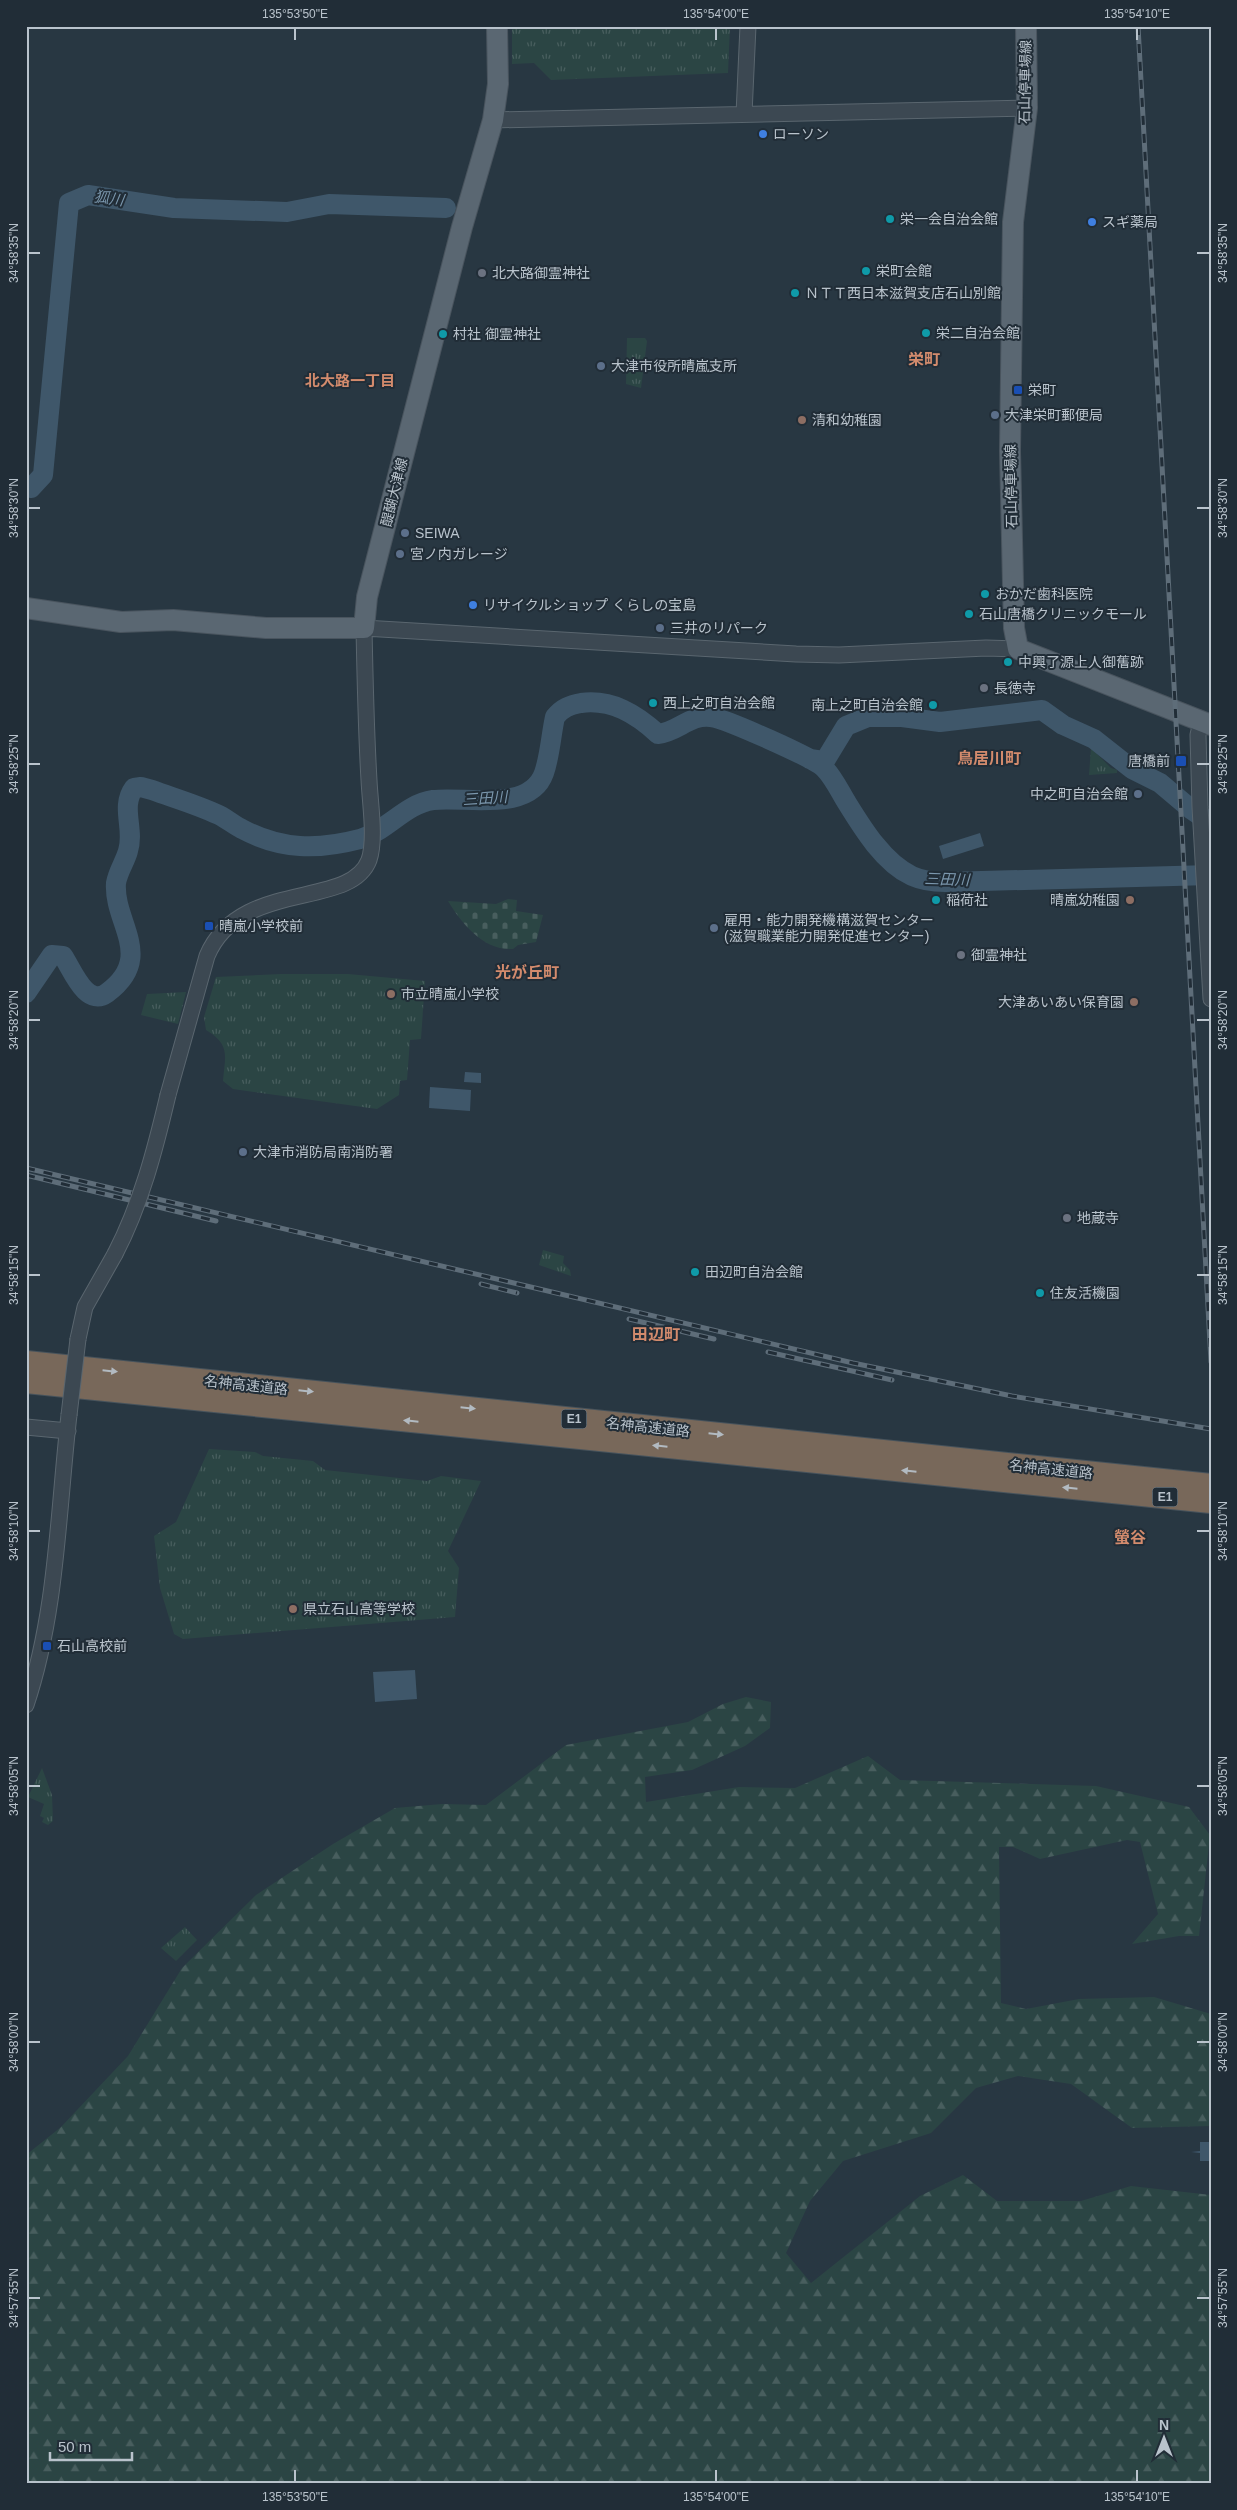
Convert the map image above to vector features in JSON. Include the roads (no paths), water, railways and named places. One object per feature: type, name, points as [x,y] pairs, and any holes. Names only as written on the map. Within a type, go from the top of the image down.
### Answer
[{"type":"highway","name":"名神高速道路","points":[[26,1362],[1120,1484],[1211,1502]]},
{"type":"highway","name":"名神高速道路","points":[[26,1382],[1120,1484],[1211,1485]]},
{"type":"main road","name":"醍醐大津線","points":[[364,628],[367,597],[462,227],[493,120],[498,84],[497,26]]},
{"type":"main road","name":"石山停車場線","points":[[1018,650],[1014,628],[1010,452],[1013,222],[1027,108],[1026,26]]},
{"type":"main road","points":[[26,608],[121,622],[173,620],[266,628],[364,628]]},
{"type":"main road","points":[[1018,650],[1206,724]]},
{"type":"street","points":[[744,114],[748,26]]},
{"type":"street","points":[[493,120],[1027,108]]},
{"type":"street","points":[[26,1705],[38,1665],[48,1608],[78,1338],[85,1307],[115,1254],[134,1215],[146,1178],[206,956],[221,932],[235,920],[267,903],[333,888],[352,879],[369,860],[371,825],[364,628],[791,654],[839,655],[986,648],[1018,650]]},
{"type":"street","points":[[1206,724],[1198,735],[1200,807],[1211,999]]},
{"type":"street","points":[[26,1427],[68,1431]]},
{"type":"water","points":[[980,833],[984,846],[943,859],[939,846]]},
{"type":"water","points":[[465,1072],[481,1073],[481,1083],[464,1082]]},
{"type":"water","points":[[430,1087],[471,1090],[470,1111],[429,1108]]},
{"type":"water","points":[[415,1670],[417,1699],[375,1702],[373,1672]]},
{"type":"water","points":[[1200,2142],[1211,2142],[1211,2161],[1200,2161],[1200,2153],[1191,2152],[1200,2151]]},
{"type":"waterway","name":"狐川","points":[[26,487],[31,488],[43,475],[69,203],[88,195],[174,208],[287,212],[329,204],[446,208]]},
{"type":"waterway","name":"三田川","points":[[26,993],[52,955],[63,956],[80,985],[86,991],[99,996],[107,993],[121,980],[129,966],[131,953],[129,939],[120,912],[116,883],[130,843],[128,803],[134,788],[141,787],[152,790],[203,808],[242,829],[271,841],[300,846],[344,843],[370,835],[423,802],[446,799],[495,800],[525,794],[537,785],[544,773],[555,717],[566,707],[581,703],[603,703],[623,710],[641,720],[658,734],[665,733],[697,718],[711,717],[720,719],[751,731],[804,756],[828,772],[860,824],[883,854],[902,870],[920,879],[945,882],[1211,875]]},
{"type":"waterway","points":[[810,759],[823,761],[826,759],[846,726],[868,717],[902,717],[940,722],[1042,710],[1063,725],[1094,739],[1132,769],[1160,783],[1211,823]]},
{"type":"railway","points":[[1138,26],[1211,1362]]},
{"type":"railway","points":[[26,1168],[853,1363],[1012,1396],[1211,1429]]},
{"type":"railway","points":[[26,1175],[216,1221]]},
{"type":"railway","points":[[481,1284],[517,1293]]},
{"type":"railway","points":[[629,1319],[714,1339]]},
{"type":"railway","points":[[768,1352],[892,1380]]},
{"type":"place","name":"ローソン","points":[[763,134]]},
{"type":"place","name":"栄一会自治会館","points":[[890,219]]},
{"type":"place","name":"スギ薬局","points":[[1092,222]]},
{"type":"place","name":"栄町会館","points":[[866,271]]},
{"type":"place","name":"北大路御霊神社","points":[[482,273]]},
{"type":"place","name":"ＮＴＴ西日本滋賀支店石山別館","points":[[795,293]]},
{"type":"place","name":"栄二自治会館","points":[[926,333]]},
{"type":"place","name":"村社 御霊神社","points":[[443,334]]},
{"type":"place","name":"大津市役所晴嵐支所","points":[[601,366]]},
{"type":"place","name":"栄町","points":[[1018,390]]},
{"type":"place","name":"大津栄町郵便局","points":[[995,415]]},
{"type":"place","name":"清和幼稚園","points":[[802,420]]},
{"type":"place","name":"SEIWA","points":[[405,533]]},
{"type":"place","name":"宮ノ内ガレージ","points":[[400,554]]},
{"type":"place","name":"おかだ歯科医院","points":[[985,594]]},
{"type":"place","name":"リサイクルショップ くらしの宝島","points":[[473,605]]},
{"type":"place","name":"石山唐橋クリニックモール","points":[[969,614]]},
{"type":"place","name":"三井のリパーク","points":[[660,628]]},
{"type":"place","name":"中興了源上人御𦾔跡","points":[[1008,662]]},
{"type":"place","name":"長徳寺","points":[[984,688]]},
{"type":"place","name":"西上之町自治会館","points":[[653,703]]},
{"type":"place","name":"南上之町自治会館","points":[[933,705]]},
{"type":"place","name":"唐橋前","points":[[1181,761]]},
{"type":"place","name":"中之町自治会館","points":[[1138,794]]},
{"type":"place","name":"稲荷社","points":[[936,900]]},
{"type":"place","name":"晴嵐幼稚園","points":[[1130,900]]},
{"type":"place","name":"晴嵐小学校前","points":[[209,926]]},
{"type":"place","name":"雇用・能力開発機構滋賀センター (滋賀職業能力開発促進センター)","points":[[714,928]]},
{"type":"place","name":"御霊神社","points":[[961,955]]},
{"type":"place","name":"市立晴嵐小学校","points":[[391,994]]},
{"type":"place","name":"大津あいあい保育園","points":[[1134,1002]]},
{"type":"place","name":"大津市消防局南消防署","points":[[243,1152]]},
{"type":"place","name":"地蔵寺","points":[[1067,1218]]},
{"type":"place","name":"田辺町自治会館","points":[[695,1272]]},
{"type":"place","name":"住友活機園","points":[[1040,1293]]},
{"type":"place","name":"県立石山高等学校","points":[[293,1609]]},
{"type":"place","name":"石山高校前","points":[[47,1646]]},
{"type":"district","name":"栄町","points":[[924,359]]},
{"type":"district","name":"北大路一丁目","points":[[350,380]]},
{"type":"district","name":"鳥居川町","points":[[989,758]]},
{"type":"district","name":"光が丘町","points":[[527,972]]},
{"type":"district","name":"田辺町","points":[[656,1334]]},
{"type":"district","name":"螢谷","points":[[1130,1537]]}]
